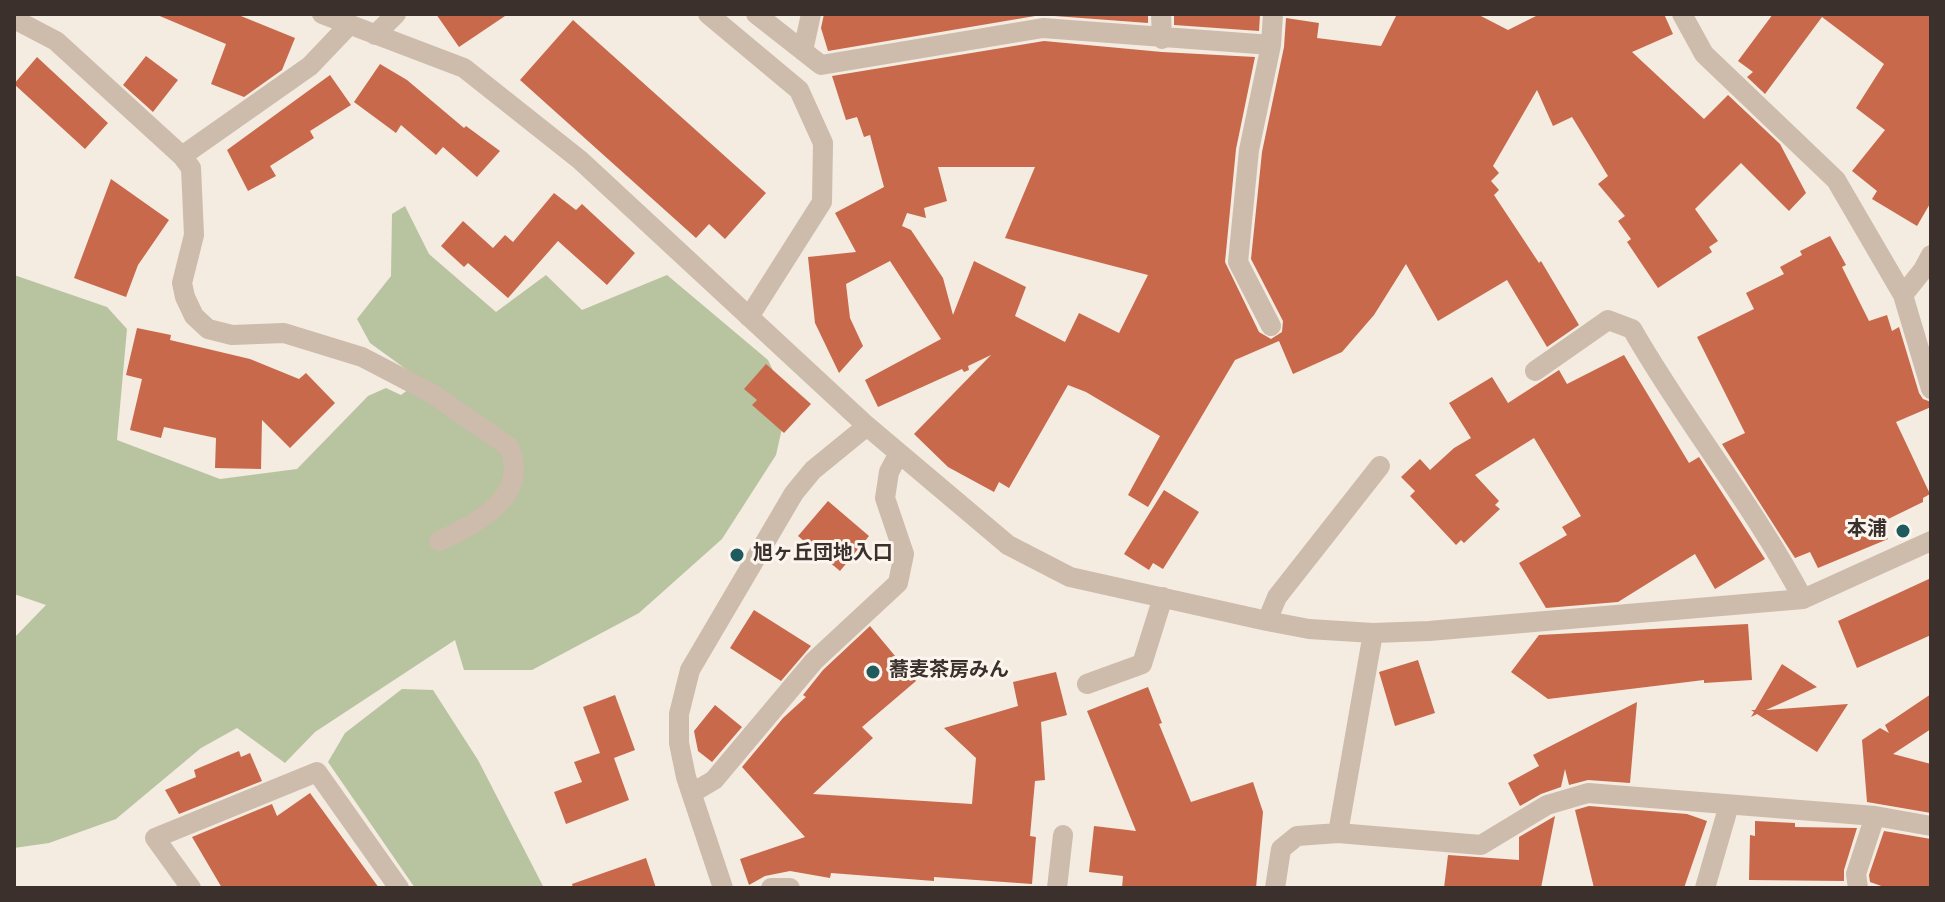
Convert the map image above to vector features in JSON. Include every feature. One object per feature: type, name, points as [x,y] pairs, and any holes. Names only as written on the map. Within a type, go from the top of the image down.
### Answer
[{"type":"street","points":[[322,14],[464,68],[580,160],[867,426],[1008,545],[1070,577],[1309,629],[1373,633],[1429,631],[1803,599],[1931,541]]},
{"type":"street","points":[[375,35],[396,14]]},
{"type":"street","points":[[708,14],[799,90],[823,143],[822,202],[749,317]]},
{"type":"street","points":[[756,14],[821,65],[1043,28],[1271,45]]},
{"type":"street","points":[[803,51],[811,14]]},
{"type":"street","points":[[1161,14],[1162,39]]},
{"type":"street","points":[[1271,326],[1238,262],[1249,150],[1271,45],[1273,14]]},
{"type":"street","points":[[1682,14],[1704,54],[1836,180],[1903,295],[1931,389]]},
{"type":"street","points":[[14,19],[56,41],[182,156],[191,168],[194,235],[182,283],[194,316],[208,329],[232,335],[284,333],[362,357],[433,394],[509,447],[515,461],[512,482],[499,505],[484,519],[439,541]]},
{"type":"street","points":[[182,156],[310,66],[350,24]]},
{"type":"street","points":[[1903,295],[1931,255]]},
{"type":"street","points":[[1535,371],[1608,320],[1632,329],[1661,380],[1778,552],[1803,599]]},
{"type":"street","points":[[723,888],[679,743],[679,714],[690,670],[794,493],[813,470],[867,426]]},
{"type":"street","points":[[692,793],[714,780],[814,661],[898,583],[904,554],[885,498],[889,472],[899,453]]},
{"type":"street","points":[[1267,621],[1277,597],[1380,466]]},
{"type":"street","points":[[1087,684],[1142,664],[1163,597]]},
{"type":"street","points":[[1338,833],[1373,633]]},
{"type":"street","points":[[191,888],[155,838],[317,772],[399,888]]},
{"type":"street","points":[[1275,888],[1281,849],[1297,836],[1338,833],[1481,845],[1547,805],[1588,793],[1875,816],[1931,826]]},
{"type":"street","points":[[1705,888],[1729,805]]},
{"type":"street","points":[[1858,888],[1856,874],[1875,816]]},
{"type":"street","points":[[1057,888],[1063,835]]},
{"type":"street","points":[[771,888],[790,888]]},
{"type":"green space","points":[[405,206],[429,254],[496,312],[546,275],[582,310],[667,275],[768,360],[788,402],[776,455],[722,539],[639,613],[532,670],[464,670],[455,640],[315,732],[285,763],[237,728],[201,748],[116,819],[49,843],[14,848],[14,638],[46,605],[14,594],[14,275],[107,307],[127,329],[117,440],[220,479],[297,469],[368,396],[386,388],[401,395],[421,380],[370,343],[357,319],[391,276],[392,214]]},
{"type":"green space","points":[[402,689],[433,690],[478,760],[544,888],[415,888],[328,762],[345,733]]},
{"type":"building","points":[[155,14],[236,14],[295,38],[282,70],[244,97],[211,84],[226,44]]},
{"type":"building","points":[[436,14],[508,14],[459,47]]},
{"type":"building","points":[[824,14],[1148,14],[1148,23],[1041,15],[828,51],[821,28]]},
{"type":"building","points":[[1174,14],[1260,15],[1259,31],[1174,25]]},
{"type":"building","points":[[1397,14],[1477,14],[1508,30],[1540,14],[1664,14],[1673,34],[1632,52],[1704,119],[1728,95],[1780,144],[1806,193],[1789,211],[1741,163],[1695,209],[1718,241],[1709,247],[1712,252],[1658,288],[1627,242],[1631,239],[1618,221],[1625,216],[1598,184],[1608,176],[1572,117],[1553,126],[1537,90],[1493,166],[1499,173],[1491,181],[1499,190],[1494,195],[1539,263],[1541,261],[1579,325],[1547,347],[1507,280],[1438,321],[1406,264],[1374,315],[1342,352],[1293,374],[1279,341],[1235,360],[1148,507],[1128,495],[1160,436],[1086,392],[1068,385],[1009,488],[999,482],[994,492],[948,467],[914,434],[991,355],[968,366],[969,370],[964,372],[962,369],[878,407],[865,380],[941,339],[890,261],[846,284],[850,318],[863,346],[839,373],[815,323],[808,257],[856,252],[835,213],[884,187],[870,135],[864,137],[857,117],[846,120],[832,76],[1044,41],[1255,57],[1236,149],[1225,262],[1259,332],[1271,339],[1282,332],[1283,321],[1251,259],[1262,152],[1284,47],[1286,18],[1319,23],[1317,38],[1381,46]],"holes":[[[938,167],[1035,167],[1005,238],[1148,275],[1119,333],[1079,313],[1065,342],[1015,316],[1026,287],[974,261],[953,315],[943,278],[911,230],[902,226],[907,213],[926,218],[924,208],[947,201]]]},
{"type":"building","points":[[1773,14],[1931,14],[1931,202],[1917,226],[1872,199],[1877,191],[1852,171],[1885,130],[1856,108],[1884,64],[1822,17],[1765,94],[1747,77],[1753,72],[1738,61]]},
{"type":"building","points":[[573,20],[766,193],[725,239],[709,224],[696,238],[520,80]]},
{"type":"building","points":[[146,56],[178,80],[153,112],[123,85]]},
{"type":"building","points":[[37,57],[108,123],[85,149],[14,84]]},
{"type":"building","points":[[380,64],[407,80],[464,128],[466,126],[500,151],[477,177],[443,147],[436,155],[401,125],[396,133],[354,102]]},
{"type":"building","points":[[330,75],[351,105],[310,131],[314,138],[270,166],[276,176],[248,191],[227,150]]},
{"type":"building","points":[[111,179],[169,220],[138,265],[126,297],[74,278]]},
{"type":"building","points":[[554,193],[576,210],[582,204],[635,253],[607,285],[558,241],[508,298],[468,263],[464,267],[441,246],[463,221],[493,248],[505,235],[513,242]]},
{"type":"building","points":[[1830,236],[1846,265],[1842,267],[1869,321],[1887,315],[1892,331],[1899,327],[1919,393],[1931,402],[1931,407],[1896,422],[1930,494],[1923,498],[1923,502],[1880,523],[1888,539],[1818,568],[1810,552],[1795,558],[1722,444],[1745,433],[1697,337],[1754,309],[1746,293],[1784,274],[1780,267],[1802,255],[1800,251]]},
{"type":"building","points":[[137,328],[171,335],[170,340],[250,359],[299,379],[306,373],[335,403],[290,448],[262,420],[261,469],[215,468],[216,438],[164,427],[161,438],[130,430],[142,379],[126,375]]},
{"type":"building","points":[[1624,355],[1689,463],[1699,457],[1765,559],[1715,589],[1695,554],[1618,602],[1546,608],[1519,563],[1567,535],[1562,527],[1581,516],[1534,438],[1475,475],[1499,501],[1495,505],[1500,509],[1464,543],[1461,540],[1456,545],[1410,496],[1415,491],[1401,477],[1420,459],[1430,470],[1454,448],[1471,438],[1449,403],[1492,377],[1508,403],[1559,370],[1567,384]]},
{"type":"building","points":[[766,364],[811,404],[784,433],[752,405],[757,400],[744,389]]},
{"type":"building","points":[[1164,490],[1199,512],[1163,569],[1153,563],[1149,570],[1124,554]]},
{"type":"building","points":[[828,501],[869,536],[840,571],[798,536]]},
{"type":"building","points":[[1931,578],[1931,635],[1857,668],[1838,621]]},
{"type":"building","points":[[754,610],[811,646],[781,681],[730,648]]},
{"type":"building","points":[[1748,624],[1752,680],[1704,683],[1704,680],[1548,699],[1511,672],[1539,635]]},
{"type":"building","points":[[870,626],[916,681],[862,727],[873,738],[813,794],[972,804],[976,758],[944,728],[1018,706],[1013,682],[1056,672],[1067,715],[1041,722],[1045,780],[1035,781],[1030,836],[1036,837],[1032,884],[831,873],[830,878],[790,871],[765,876],[749,885],[740,859],[805,837],[742,767],[783,718],[806,697],[803,695],[823,670]]},
{"type":"building","points":[[1418,660],[1435,713],[1395,726],[1379,672]]},
{"type":"building","points":[[1782,664],[1817,687],[1766,710],[1848,704],[1817,752],[1757,714],[1751,717],[1754,712],[1751,710],[1755,710]]},
{"type":"building","points":[[1148,687],[1162,723],[1159,724],[1191,802],[1253,782],[1263,812],[1256,888],[1122,888],[1123,876],[1089,872],[1094,826],[1136,831],[1087,711]]},
{"type":"building","points":[[1931,694],[1931,729],[1893,754],[1931,764],[1931,813],[1867,802],[1862,740],[1880,728],[1889,733],[1885,725]]},
{"type":"building","points":[[615,695],[635,750],[614,758],[629,800],[566,824],[554,792],[582,782],[574,762],[600,753],[583,707]]},
{"type":"building","points":[[1637,702],[1630,783],[1588,780],[1569,785],[1565,769],[1561,787],[1520,806],[1508,783],[1539,766],[1533,755]]},
{"type":"building","points":[[715,705],[742,727],[712,762],[698,751],[694,731]]},
{"type":"building","points":[[239,751],[241,757],[250,753],[262,781],[179,814],[165,790],[196,777],[194,770]]},
{"type":"building","points":[[310,793],[379,888],[222,888],[192,837],[272,804],[277,816]]},
{"type":"building","points":[[1589,806],[1687,814],[1707,821],[1684,888],[1594,888],[1575,810]]},
{"type":"building","points":[[1555,816],[1541,888],[1444,888],[1448,855],[1519,860],[1519,837]]},
{"type":"building","points":[[1755,821],[1795,823],[1795,827],[1857,828],[1844,870],[1844,881],[1749,880],[1750,835],[1755,836]]},
{"type":"building","points":[[1884,831],[1931,839],[1931,888],[1887,888],[1870,882],[1869,875]]},
{"type":"building","points":[[646,858],[656,888],[573,888],[572,884]]},
{"type":"place","name":"本浦","points":[[1903,531]]},
{"type":"place","name":"旭ヶ丘団地入口","points":[[737,555]]},
{"type":"place","name":"蕎麦茶房みん","points":[[873,672]]}]
